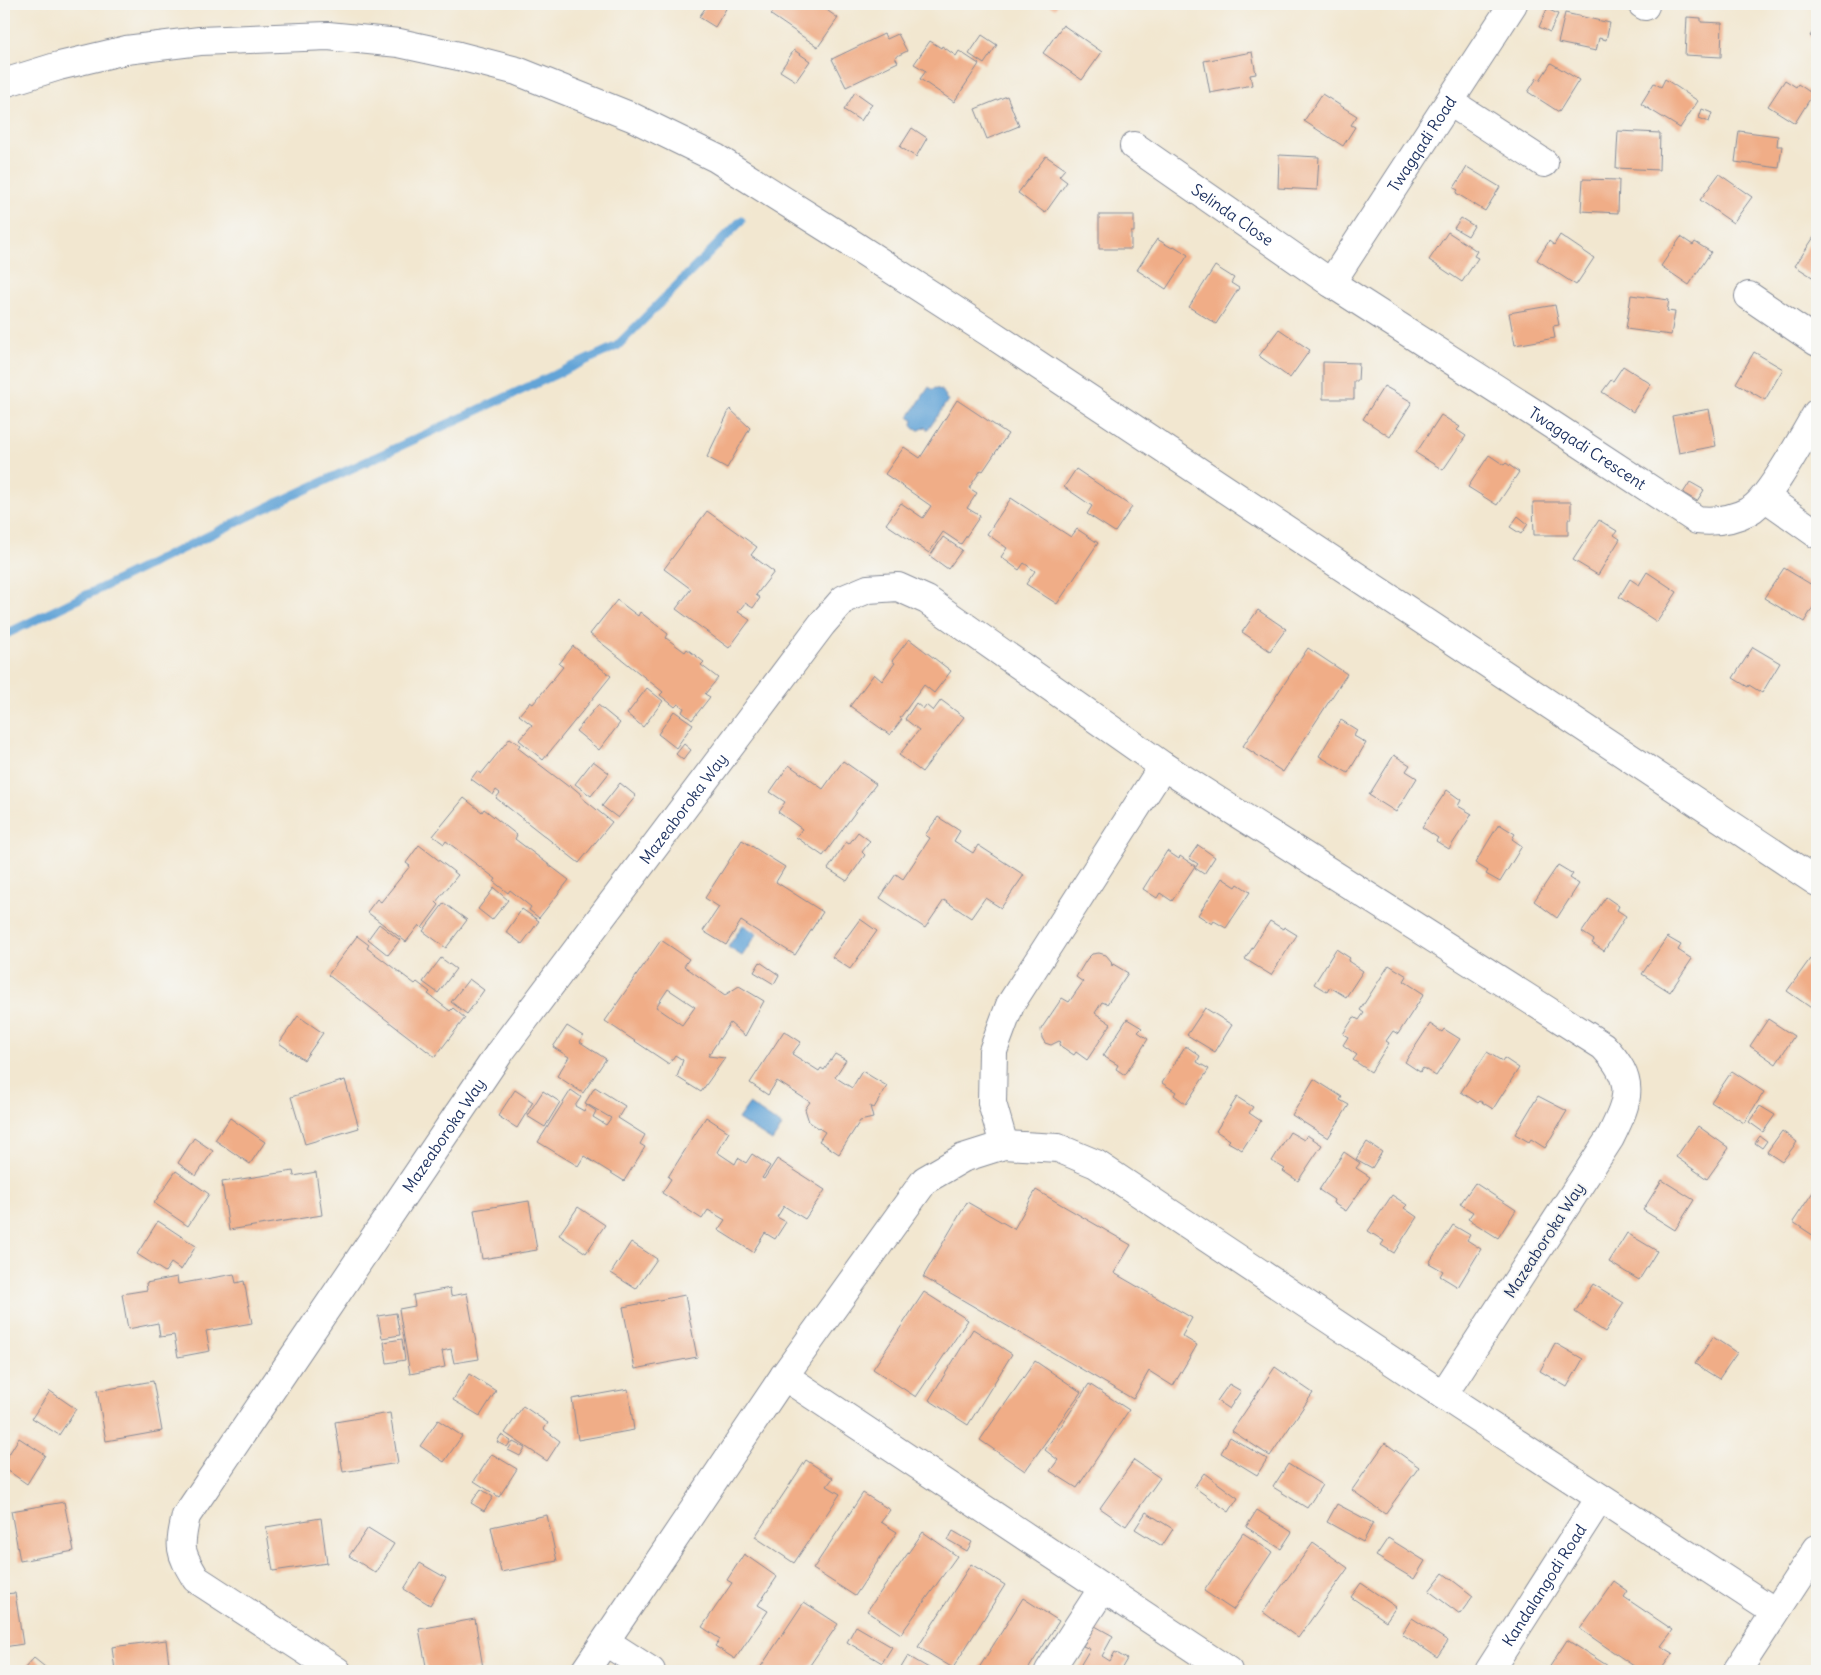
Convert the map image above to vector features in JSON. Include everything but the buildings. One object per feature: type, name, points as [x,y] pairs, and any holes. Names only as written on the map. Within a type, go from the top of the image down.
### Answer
[{"type":"street","name":"Twagqadi Road","points":[[1331,283],[1513,4]]},
{"type":"street","points":[[4,83],[59,66],[126,50],[200,40],[328,36],[399,43],[517,71],[632,118],[716,158],[840,236],[987,331],[1817,882]]},
{"type":"street","points":[[1450,102],[1544,163]]},
{"type":"street","name":"Selinda Close","points":[[1134,146],[1331,283]]},
{"type":"street","name":"Twagqadi Crescent","points":[[1331,283],[1534,412],[1696,520],[1716,522],[1731,518],[1750,510],[1765,497],[1817,413]]},
{"type":"street","points":[[1749,296],[1817,342]]},
{"type":"street","points":[[1765,497],[1817,534]]},
{"type":"street","name":"Mazeaboroka Way","points":[[337,1671],[196,1579],[182,1557],[180,1542],[186,1516],[500,1052],[822,624],[844,599],[868,589],[898,587],[927,600],[1163,766],[1603,1046],[1618,1062],[1626,1079],[1626,1099],[1620,1119],[1610,1138],[1443,1395]]},
{"type":"street","points":[[1004,1145],[992,1103],[993,1051],[1010,1005],[1163,766]]},
{"type":"street","points":[[586,1671],[784,1376],[925,1180],[963,1158],[1004,1145],[1058,1148],[1096,1164],[1443,1395],[1775,1612]]},
{"type":"street","points":[[784,1376],[1228,1671]]},
{"type":"street","name":"Kandalangodi Road","points":[[1489,1671],[1600,1498]]},
{"type":"street","points":[[1736,1671],[1817,1549]]},
{"type":"street","points":[[1049,1671],[1103,1588]]},
{"type":"street","points":[[606,1642],[651,1671]]},
{"type":"water","points":[[929,387],[933,390],[935,388],[941,390],[948,400],[928,430],[925,427],[920,430],[914,429],[913,420],[909,417]]},
{"type":"water","points":[[743,925],[757,934],[742,956],[728,947]]},
{"type":"water","points":[[749,1104],[782,1126],[772,1141],[738,1119]]},
{"type":"waterway","points":[[4,635],[268,507],[617,346],[741,221]]}]
